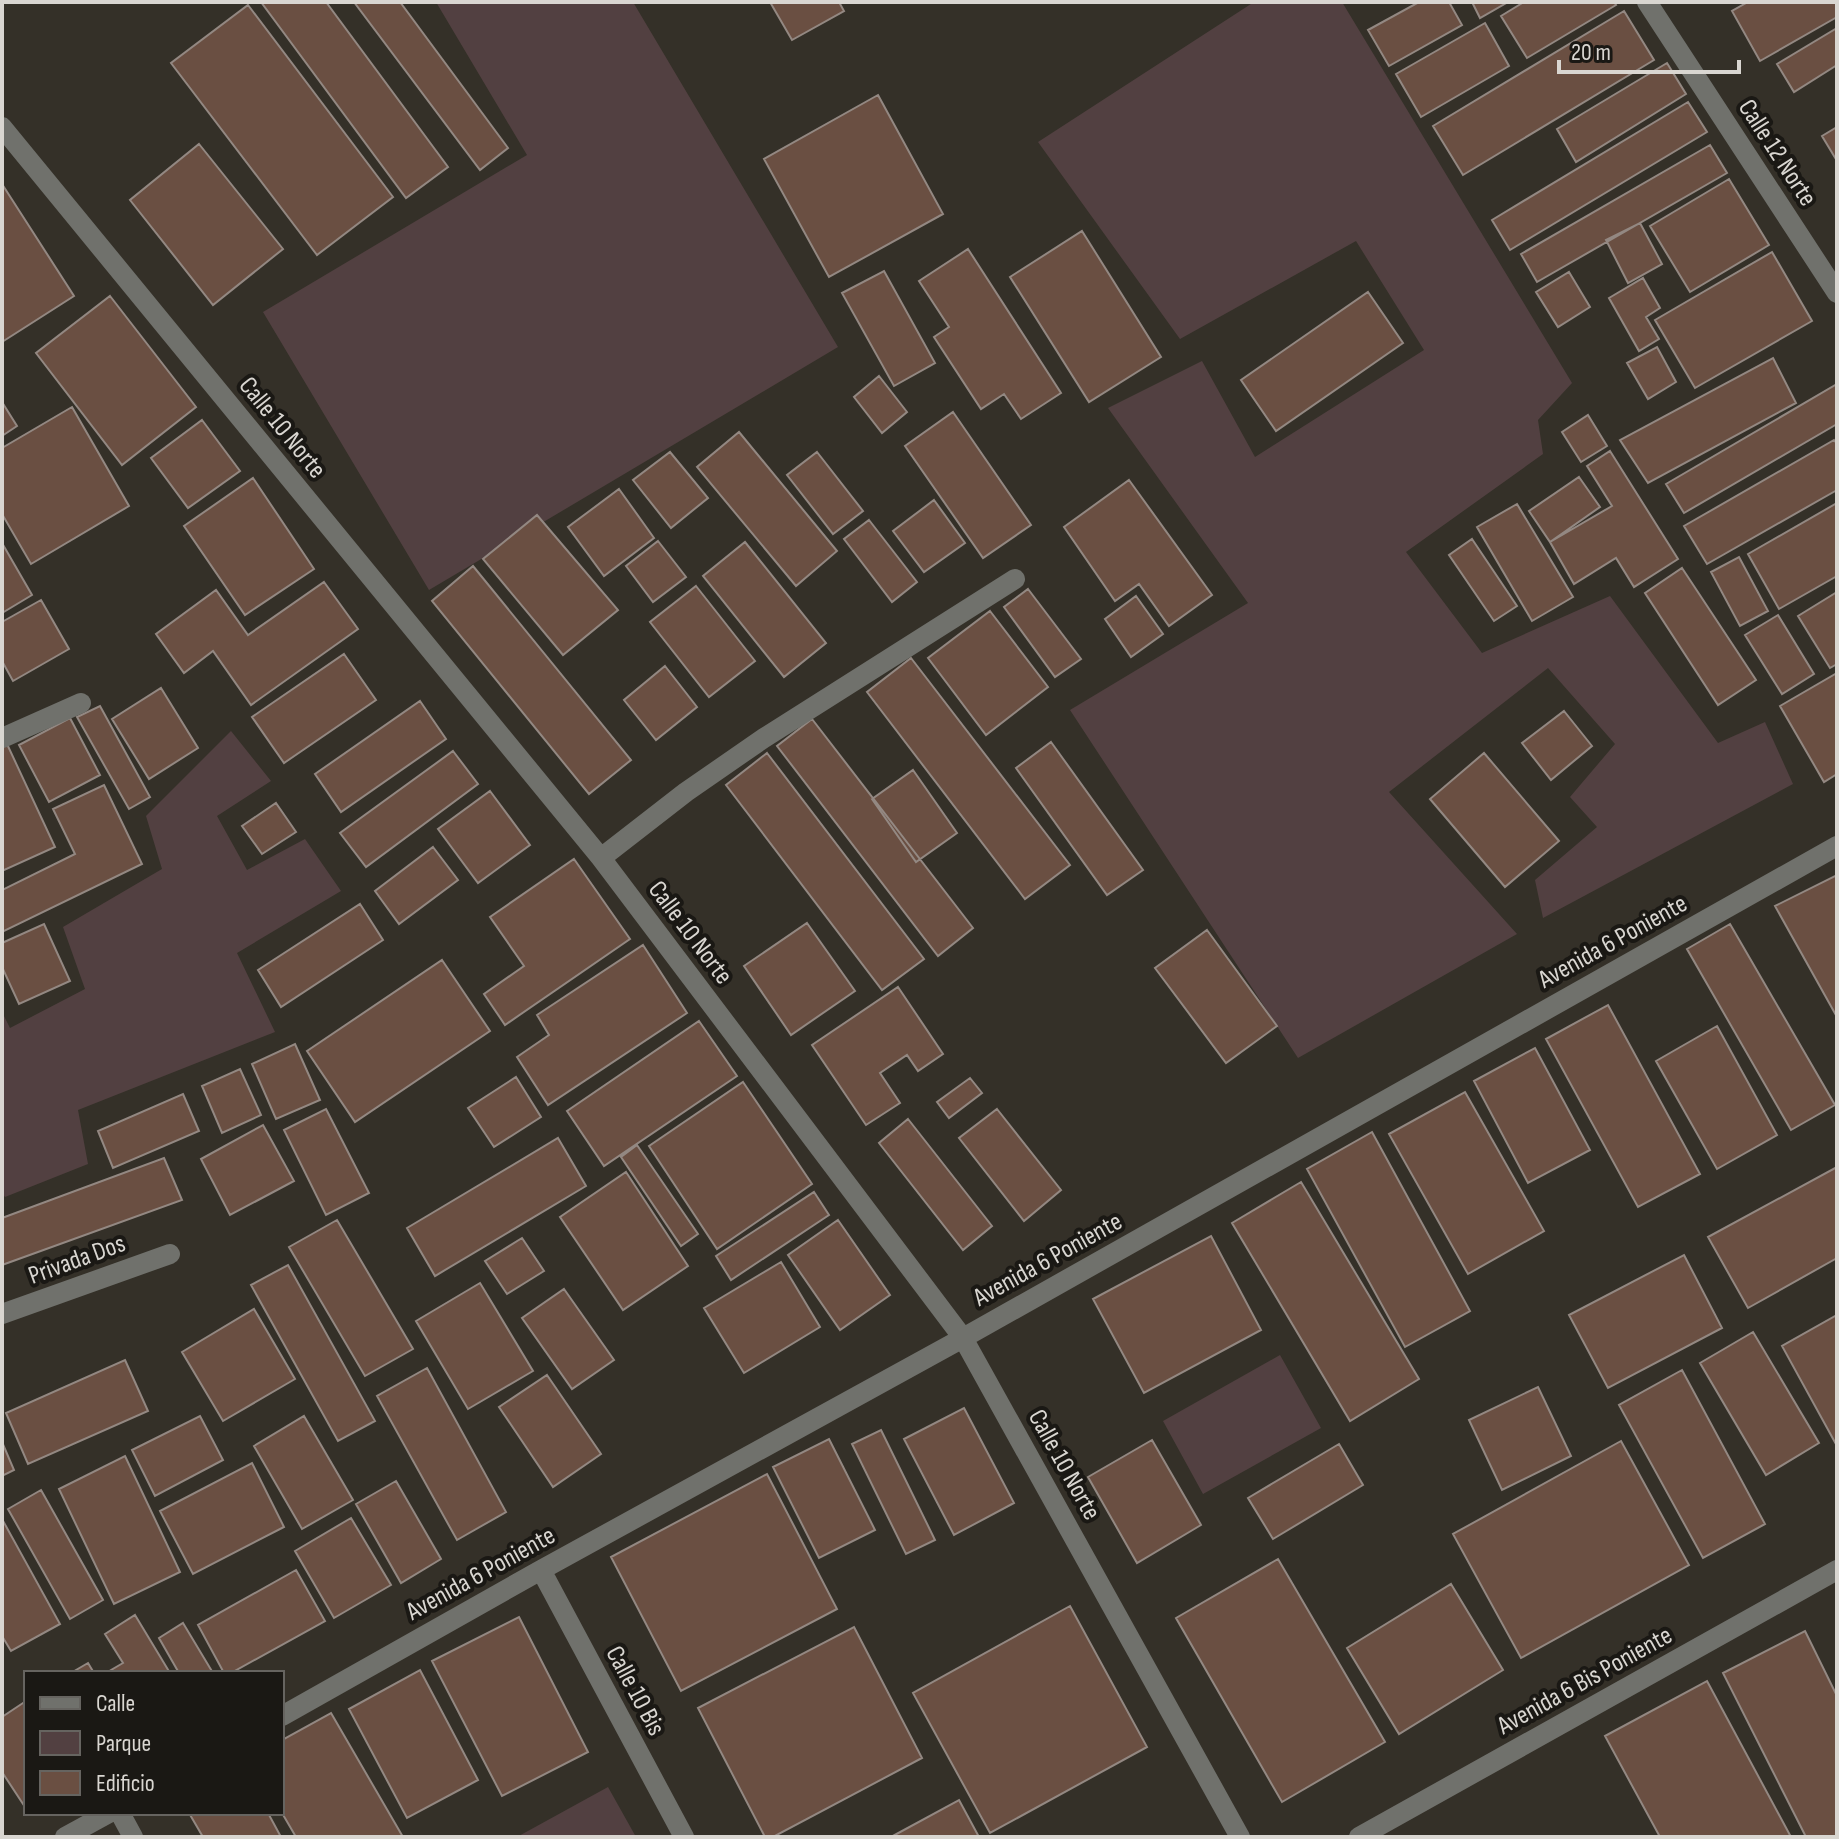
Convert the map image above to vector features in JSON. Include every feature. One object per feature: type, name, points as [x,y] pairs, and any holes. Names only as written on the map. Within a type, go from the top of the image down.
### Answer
[{"type":"street","name":"Calle 12 Norte","points":[[1647,2],[1837,293]]},
{"type":"street","name":"Calle 10 Norte","points":[[2,127],[601,858],[963,1338],[1240,1837]]},
{"type":"street","points":[[601,858],[686,792],[764,738],[1015,579]]},
{"type":"street","points":[[2,738],[81,703]]},
{"type":"street","name":"Avenida 6 Poniente","points":[[284,1715],[963,1338],[1837,846]]},
{"type":"street","name":"Privada Dos","points":[[2,1314],[170,1254]]},
{"type":"street","name":"Calle 10 Bis","points":[[541,1570],[684,1837]]},
{"type":"street","name":"Avenida 6 Bis Poniente","points":[[1359,1837],[1837,1570]]},
{"type":"street","points":[[65,1837],[105,1815]]},
{"type":"street","points":[[121,1815],[133,1837]]},
{"type":"green space","points":[[436,2],[633,2],[838,347],[429,590],[263,312],[527,155]]},
{"type":"green space","points":[[1254,2],[1342,2],[1572,383],[1538,420],[1543,454],[1406,552],[1482,653],[1610,596],[1718,743],[1765,722],[1793,784],[1543,918],[1535,880],[1597,827],[1570,797],[1615,744],[1548,668],[1389,792],[1517,934],[1298,1058],[1070,710],[1248,603],[1108,408],[1202,361],[1255,457],[1424,350],[1356,241],[1180,339],[1038,142]]},
{"type":"green space","points":[[231,731],[271,781],[217,816],[247,870],[305,839],[341,891],[237,953],[275,1032],[78,1110],[88,1164],[5,1197],[2,1193],[2,1012],[10,1028],[85,989],[63,927],[162,869],[146,816]]},
{"type":"green space","points":[[1280,1355],[1321,1428],[1203,1494],[1163,1421]]},
{"type":"green space","points":[[608,1787],[636,1837],[517,1837]]},
{"type":"building","points":[[261,2],[326,2],[448,167],[406,198]]},
{"type":"building","points":[[354,2],[400,2],[508,148],[480,170]]},
{"type":"building","points":[[770,2],[839,2],[844,11],[792,40]]},
{"type":"building","points":[[1419,2],[1449,2],[1462,25],[1389,66],[1368,30]]},
{"type":"building","points":[[1472,2],[1508,2],[1480,18]]},
{"type":"building","points":[[1524,2],[1614,2],[1616,5],[1527,58],[1501,16]]},
{"type":"building","points":[[1748,2],[1837,2],[1837,17],[1760,61],[1732,11]]},
{"type":"building","points":[[248,5],[393,197],[317,255],[171,63]]},
{"type":"building","points":[[1624,11],[1654,60],[1463,175],[1433,126]]},
{"type":"building","points":[[1485,23],[1509,66],[1421,117],[1396,74]]},
{"type":"building","points":[[1837,28],[1837,65],[1794,92],[1777,64]]},
{"type":"building","points":[[1667,63],[1686,94],[1576,162],[1557,129]]},
{"type":"building","points":[[878,95],[943,214],[829,277],[764,159]]},
{"type":"building","points":[[1688,102],[1707,132],[1510,250],[1492,220]]},
{"type":"building","points":[[1837,127],[1837,161],[1822,136]]},
{"type":"building","points":[[199,144],[283,249],[213,305],[130,200]]},
{"type":"building","points":[[1710,145],[1727,173],[1537,282],[1521,254]]},
{"type":"building","points":[[1729,179],[1769,245],[1690,292],[1650,226]]},
{"type":"building","points":[[2,184],[74,296],[2,342]]},
{"type":"building","points":[[1640,223],[1662,264],[1628,283],[1606,240]]},
{"type":"building","points":[[1082,231],[1161,357],[1089,402],[1010,277]]},
{"type":"building","points":[[968,249],[1061,393],[1021,419],[1004,394],[981,409],[934,337],[949,327],[919,281]]},
{"type":"building","points":[[1772,252],[1812,321],[1695,388],[1655,320]]},
{"type":"building","points":[[884,271],[935,363],[894,386],[842,293]]},
{"type":"building","points":[[1569,272],[1590,307],[1558,327],[1536,292]]},
{"type":"building","points":[[1643,278],[1660,308],[1646,317],[1659,339],[1639,351],[1609,298]]},
{"type":"building","points":[[1368,292],[1403,343],[1276,431],[1241,380]]},
{"type":"building","points":[[110,296],[196,407],[122,465],[36,353]]},
{"type":"building","points":[[1657,347],[1676,382],[1648,399],[1627,363]]},
{"type":"building","points":[[1773,358],[1796,403],[1648,483],[1620,440]]},
{"type":"building","points":[[879,376],[907,412],[882,433],[854,397]]},
{"type":"building","points":[[1837,384],[1837,424],[1684,513],[1666,484]]},
{"type":"building","points":[[2,402],[17,426],[2,436]]},
{"type":"building","points":[[72,407],[129,506],[31,564],[2,514],[2,448]]},
{"type":"building","points":[[953,412],[1031,525],[983,558],[905,446]]},
{"type":"building","points":[[1588,415],[1607,446],[1581,462],[1562,432]]},
{"type":"building","points":[[202,420],[240,471],[188,508],[151,458]]},
{"type":"building","points":[[739,432],[837,551],[796,586],[697,467]]},
{"type":"building","points":[[1834,440],[1837,444],[1837,490],[1707,564],[1684,526]]},
{"type":"building","points":[[1610,451],[1678,559],[1634,587],[1616,558],[1574,584],[1550,542],[1612,506],[1587,466]]},
{"type":"building","points":[[670,452],[708,498],[671,528],[633,480]]},
{"type":"building","points":[[817,452],[863,511],[833,534],[787,475]]},
{"type":"building","points":[[1579,477],[1600,507],[1550,542],[1529,511]]},
{"type":"building","points":[[253,478],[314,569],[245,615],[184,526]]},
{"type":"building","points":[[1129,480],[1212,595],[1169,626],[1139,584],[1115,601],[1064,527]]},
{"type":"building","points":[[619,489],[654,538],[604,576],[568,527]]},
{"type":"building","points":[[934,500],[965,543],[924,572],[893,531]]},
{"type":"building","points":[[1837,503],[1837,576],[1779,609],[1748,554]]},
{"type":"building","points":[[1517,504],[1573,597],[1532,621],[1477,527]]},
{"type":"building","points":[[537,515],[618,610],[563,655],[483,559]]},
{"type":"building","points":[[869,520],[917,582],[892,602],[844,539]]},
{"type":"building","points":[[1472,539],[1517,606],[1494,621],[1449,555]]},
{"type":"building","points":[[658,541],[686,577],[653,602],[626,566]]},
{"type":"building","points":[[745,542],[826,643],[784,677],[703,576]]},
{"type":"building","points":[[2,543],[32,595],[2,613]]},
{"type":"building","points":[[1739,557],[1768,611],[1740,626],[1711,572]]},
{"type":"building","points":[[473,566],[631,760],[589,794],[432,601]]},
{"type":"building","points":[[1682,568],[1756,680],[1718,705],[1645,593]]},
{"type":"building","points":[[324,582],[358,629],[251,705],[213,651],[184,673],[156,634],[216,590],[248,635]]},
{"type":"building","points":[[696,586],[755,661],[709,697],[650,622]]},
{"type":"building","points":[[1028,589],[1081,659],[1055,677],[1004,607]]},
{"type":"building","points":[[1837,592],[1837,664],[1830,668],[1798,616]]},
{"type":"building","points":[[1136,596],[1163,634],[1131,657],[1105,619]]},
{"type":"building","points":[[41,600],[69,649],[13,681],[2,661],[2,622]]},
{"type":"building","points":[[990,611],[1048,687],[986,735],[928,658]]},
{"type":"building","points":[[1778,615],[1814,674],[1782,694],[1745,635]]},
{"type":"building","points":[[344,654],[376,700],[284,763],[252,717]]},
{"type":"building","points":[[911,658],[1070,865],[1025,899],[867,692]]},
{"type":"building","points":[[665,666],[697,707],[656,740],[624,700]]},
{"type":"building","points":[[1837,673],[1837,774],[1824,782],[1780,706]]},
{"type":"building","points":[[161,688],[198,748],[149,779],[112,719]]},
{"type":"building","points":[[420,701],[446,739],[341,812],[315,774]]},
{"type":"building","points":[[100,706],[150,797],[129,809],[77,717]]},
{"type":"building","points":[[1564,711],[1592,746],[1551,780],[1522,743]]},
{"type":"building","points":[[70,718],[100,775],[49,802],[19,745]]},
{"type":"building","points":[[812,719],[973,928],[938,956],[777,746]]},
{"type":"building","points":[[1051,742],[1143,870],[1107,895],[1016,768]]},
{"type":"building","points":[[7,744],[55,847],[2,871],[2,746]]},
{"type":"building","points":[[453,751],[478,784],[366,867],[340,833]]},
{"type":"building","points":[[767,753],[924,959],[882,990],[726,785]]},
{"type":"building","points":[[1484,753],[1559,841],[1505,887],[1430,799]]},
{"type":"building","points":[[913,770],[957,833],[916,862],[872,799]]},
{"type":"building","points":[[104,785],[142,864],[2,932],[2,890],[75,854],[53,809]]},
{"type":"building","points":[[490,791],[530,845],[478,883],[438,829]]},
{"type":"building","points":[[276,803],[296,832],[262,854],[242,826]]},
{"type":"building","points":[[433,847],[458,880],[399,924],[375,891]]},
{"type":"building","points":[[574,859],[630,939],[505,1025],[484,994],[524,966],[490,917]]},
{"type":"building","points":[[1837,875],[1837,1017],[1775,906]]},
{"type":"building","points":[[360,904],[383,940],[281,1007],[258,970]]},
{"type":"building","points":[[807,923],[855,991],[791,1035],[744,966]]},
{"type":"building","points":[[44,924],[70,981],[19,1004],[2,967],[2,943]]},
{"type":"building","points":[[1730,924],[1835,1105],[1791,1130],[1687,949]]},
{"type":"building","points":[[1207,930],[1277,1026],[1226,1063],[1155,968]]},
{"type":"building","points":[[643,945],[687,1013],[548,1105],[517,1057],[549,1035],[537,1015]]},
{"type":"building","points":[[442,960],[490,1031],[355,1122],[307,1051]]},
{"type":"building","points":[[898,987],[943,1054],[918,1071],[907,1055],[880,1073],[900,1103],[866,1125],[812,1045]]},
{"type":"building","points":[[1608,1005],[1700,1174],[1638,1207],[1546,1039]]},
{"type":"building","points":[[699,1021],[737,1076],[604,1166],[567,1111]]},
{"type":"building","points":[[1717,1026],[1777,1135],[1717,1169],[1656,1061]]},
{"type":"building","points":[[295,1044],[320,1100],[276,1119],[252,1064]]},
{"type":"building","points":[[1535,1048],[1590,1150],[1528,1183],[1474,1081]]},
{"type":"building","points":[[240,1069],[261,1115],[222,1133],[202,1086]]},
{"type":"building","points":[[516,1077],[541,1117],[494,1147],[468,1108]]},
{"type":"building","points":[[970,1078],[982,1093],[949,1118],[937,1102]]},
{"type":"building","points":[[743,1082],[812,1184],[717,1249],[649,1146]]},
{"type":"building","points":[[1465,1092],[1544,1231],[1468,1274],[1389,1134]]},
{"type":"building","points":[[183,1094],[199,1131],[113,1168],[98,1131]]},
{"type":"building","points":[[326,1109],[369,1193],[326,1215],[284,1130]]},
{"type":"building","points":[[997,1109],[1061,1190],[1024,1221],[959,1138]]},
{"type":"building","points":[[908,1119],[992,1226],[963,1250],[879,1143]]},
{"type":"building","points":[[263,1125],[294,1181],[230,1215],[201,1159]]},
{"type":"building","points":[[1372,1132],[1470,1311],[1405,1347],[1307,1169]]},
{"type":"building","points":[[558,1138],[586,1186],[435,1276],[407,1228]]},
{"type":"building","points":[[637,1145],[698,1234],[681,1246],[621,1157]]},
{"type":"building","points":[[164,1158],[182,1200],[2,1265],[2,1218]]},
{"type":"building","points":[[1837,1167],[1837,1258],[1748,1308],[1708,1237]]},
{"type":"building","points":[[626,1172],[688,1266],[623,1310],[560,1217]]},
{"type":"building","points":[[1301,1182],[1419,1379],[1350,1421],[1232,1223]]},
{"type":"building","points":[[814,1192],[829,1215],[731,1280],[716,1256]]},
{"type":"building","points":[[337,1220],[413,1349],[365,1376],[289,1247]]},
{"type":"building","points":[[838,1220],[890,1295],[840,1330],[788,1255]]},
{"type":"building","points":[[1211,1236],[1261,1330],[1144,1393],[1093,1299]]},
{"type":"building","points":[[522,1238],[544,1271],[507,1294],[485,1261]]},
{"type":"building","points":[[1684,1255],[1722,1328],[1608,1388],[1569,1315]]},
{"type":"building","points":[[781,1262],[820,1327],[744,1373],[704,1308]]},
{"type":"building","points":[[288,1265],[375,1421],[338,1441],[251,1285]]},
{"type":"building","points":[[480,1283],[533,1371],[468,1409],[416,1321]]},
{"type":"building","points":[[564,1289],[614,1360],[572,1389],[522,1318]]},
{"type":"building","points":[[254,1309],[295,1379],[223,1421],[182,1352]]},
{"type":"building","points":[[1837,1315],[1837,1446],[1782,1346]]},
{"type":"building","points":[[1753,1332],[1819,1443],[1766,1475],[1700,1363]]},
{"type":"building","points":[[125,1360],[148,1411],[28,1464],[6,1413]]},
{"type":"building","points":[[427,1368],[506,1512],[457,1540],[377,1396]]},
{"type":"building","points":[[1682,1370],[1765,1524],[1703,1558],[1619,1405]]},
{"type":"building","points":[[547,1375],[601,1454],[553,1487],[499,1407]]},
{"type":"building","points":[[1538,1387],[1571,1456],[1502,1490],[1469,1420]]},
{"type":"building","points":[[964,1408],[1014,1503],[954,1535],[904,1439]]},
{"type":"building","points":[[200,1416],[223,1460],[155,1496],[132,1450]]},
{"type":"building","points":[[304,1416],[353,1500],[302,1529],[254,1446]]},
{"type":"building","points":[[881,1430],[935,1540],[906,1554],[852,1444]]},
{"type":"building","points":[[829,1439],[875,1530],[819,1558],[773,1467]]},
{"type":"building","points":[[1152,1440],[1201,1525],[1137,1563],[1088,1477]]},
{"type":"building","points":[[1621,1441],[1689,1565],[1521,1658],[1453,1534]]},
{"type":"building","points":[[2,1442],[14,1470],[2,1476]]},
{"type":"building","points":[[1339,1444],[1363,1485],[1273,1539],[1248,1498]]},
{"type":"building","points":[[125,1456],[180,1572],[114,1604],[59,1489]]},
{"type":"building","points":[[252,1463],[284,1527],[193,1574],[160,1511]]},
{"type":"building","points":[[767,1474],[837,1609],[681,1691],[611,1557]]},
{"type":"building","points":[[396,1481],[441,1559],[401,1583],[356,1504]]},
{"type":"building","points":[[41,1490],[103,1600],[70,1619],[8,1509]]},
{"type":"building","points":[[351,1518],[391,1585],[334,1618],[295,1551]]},
{"type":"building","points":[[2,1519],[60,1624],[11,1651],[2,1636]]},
{"type":"building","points":[[1278,1559],[1385,1742],[1282,1802],[1176,1618]]},
{"type":"building","points":[[296,1570],[325,1621],[235,1671],[223,1671],[198,1625]]},
{"type":"building","points":[[1451,1584],[1503,1670],[1399,1734],[1347,1648]]},
{"type":"building","points":[[1070,1606],[1147,1747],[990,1833],[913,1693]]},
{"type":"building","points":[[135,1615],[169,1671],[109,1671],[123,1663],[105,1634]]},
{"type":"building","points":[[519,1617],[588,1752],[502,1796],[432,1661]]},
{"type":"building","points":[[183,1623],[212,1671],[178,1671],[159,1638]]},
{"type":"building","points":[[854,1627],[922,1758],[773,1837],[765,1837],[698,1708]]},
{"type":"building","points":[[1805,1631],[1837,1696],[1837,1837],[1806,1837],[1723,1673]]},
{"type":"building","points":[[88,1663],[93,1671],[74,1671]]},
{"type":"building","points":[[420,1670],[478,1780],[407,1818],[349,1709]]},
{"type":"building","points":[[1707,1681],[1791,1837],[1660,1837],[1605,1736]]},
{"type":"building","points":[[24,1702],[24,1805],[2,1772],[2,1717]]},
{"type":"building","points":[[331,1713],[403,1837],[296,1837],[283,1815],[284,1739]]},
{"type":"building","points":[[959,1800],[979,1837],[891,1837]]},
{"type":"building","points":[[190,1815],[269,1815],[281,1837],[203,1837]]}]
